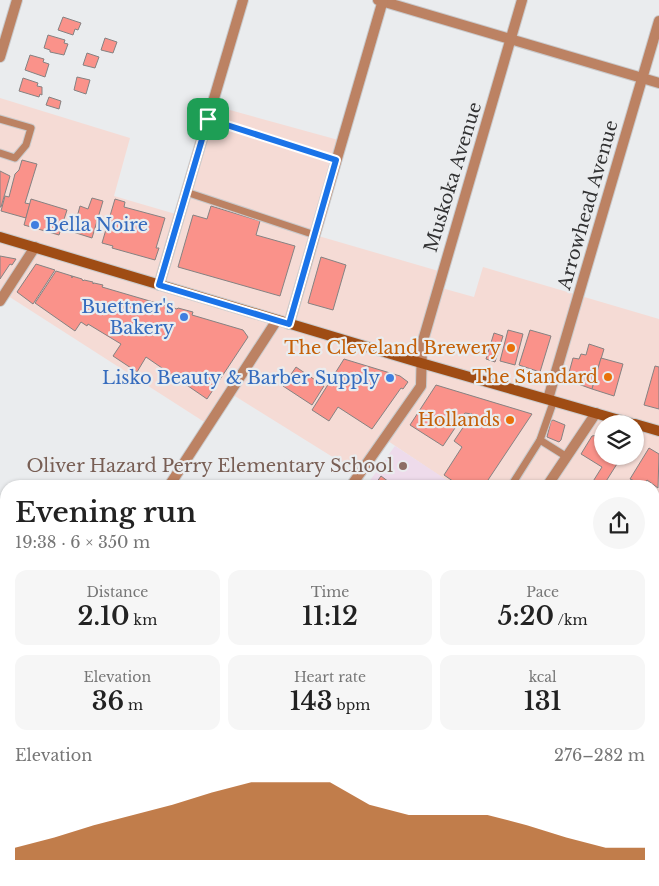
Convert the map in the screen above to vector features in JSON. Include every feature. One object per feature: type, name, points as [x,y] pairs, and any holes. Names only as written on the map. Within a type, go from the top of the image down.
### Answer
[{"type":"street","points":[[0,57],[17,0]]},
{"type":"street","points":[[159,285],[243,0]]},
{"type":"street","points":[[289,324],[381,0],[659,83]]},
{"type":"street","name":"Muskoka Avenue","points":[[355,480],[421,386],[422,344],[522,0]]},
{"type":"street","name":"Arrowhead Avenue","points":[[551,399],[659,21]]},
{"type":"street","points":[[0,237],[421,363],[603,415]]},
{"type":"street","points":[[0,300],[35,247]]},
{"type":"street","points":[[173,480],[277,320]]},
{"type":"street","points":[[551,480],[596,413]]},
{"type":"street","points":[[644,427],[659,431]]},
{"type":"lane","points":[[0,119],[30,128],[26,145],[15,158],[0,153]]},
{"type":"lane","points":[[208,119],[336,160]]},
{"type":"lane","points":[[186,192],[315,235]]},
{"type":"lane","points":[[515,480],[540,440],[551,399]]},
{"type":"lane","points":[[540,440],[567,457]]},
{"type":"shaded area","points":[[0,98],[130,138],[114,196],[179,215],[212,105],[342,141],[315,235],[442,272],[438,287],[474,297],[483,267],[659,319],[659,480],[446,480],[385,439],[360,474],[230,393],[209,425],[5,294],[0,301]]},
{"type":"shaded area","name":"Oliver Hazard Perry Elementary School","points":[[395,446],[447,480],[370,480]]},
{"type":"building","points":[[63,17],[81,23],[78,30],[75,29],[73,35],[58,30]]},
{"type":"building","points":[[48,35],[65,40],[64,43],[68,44],[64,55],[50,52],[50,50],[44,48]]},
{"type":"building","points":[[105,38],[117,42],[113,53],[101,50]]},
{"type":"building","points":[[87,53],[99,57],[95,68],[83,65]]},
{"type":"building","points":[[30,55],[44,59],[43,62],[49,64],[45,77],[25,70]]},
{"type":"building","points":[[77,77],[90,80],[86,94],[74,90]]},
{"type":"building","points":[[23,78],[38,83],[37,86],[42,87],[42,95],[40,94],[39,97],[19,91]]},
{"type":"building","points":[[49,97],[61,101],[59,109],[46,105]]},
{"type":"building","points":[[22,160],[37,164],[25,203],[30,204],[26,218],[1,211],[5,196],[9,197],[15,174],[19,170]]},
{"type":"building","points":[[0,171],[10,176],[1,207],[0,207]]},
{"type":"building","points":[[92,198],[103,201],[92,238],[73,232],[80,206],[88,209]]},
{"type":"building","points":[[31,199],[67,210],[59,235],[24,225]]},
{"type":"building","points":[[115,199],[125,202],[124,207],[165,218],[156,248],[159,248],[155,260],[112,248],[113,246],[102,243]]},
{"type":"building","points":[[211,206],[260,221],[256,235],[295,246],[280,296],[178,267],[193,215],[207,219]]},
{"type":"building","points":[[0,256],[16,259],[12,265],[10,264],[0,279]]},
{"type":"building","points":[[321,257],[346,265],[333,310],[308,303]]},
{"type":"building","points":[[36,264],[55,270],[33,304],[17,292]]},
{"type":"building","points":[[56,271],[82,279],[83,281],[93,282],[93,284],[103,285],[102,287],[193,312],[192,315],[243,330],[248,337],[207,399],[146,357],[137,372],[113,356],[121,344],[88,324],[87,326],[81,322],[75,331],[35,303]]},
{"type":"building","name":"The Cleveland Brewery","points":[[508,330],[523,334],[515,365],[500,361]]},
{"type":"building","points":[[530,330],[551,336],[540,372],[519,365]]},
{"type":"building","points":[[494,333],[503,336],[495,362],[486,359]]},
{"type":"building","points":[[589,344],[604,349],[592,389],[567,380],[573,358],[579,359],[581,354],[586,355]]},
{"type":"building","name":"The Standard","points":[[601,358],[623,364],[614,396],[592,389]]},
{"type":"building","points":[[344,359],[400,376],[408,382],[403,389],[401,388],[372,429],[338,407],[329,421],[312,410]]},
{"type":"building","points":[[655,366],[659,367],[659,409],[644,405]]},
{"type":"building","points":[[296,367],[324,386],[312,405],[283,386]]},
{"type":"building","points":[[436,385],[532,414],[488,480],[451,480],[444,475],[462,447],[454,441],[472,414],[465,413],[443,446],[410,425]]},
{"type":"building","points":[[553,420],[565,425],[559,442],[547,437],[551,421]]},
{"type":"building","points":[[592,436],[594,436],[594,462],[581,454]]},
{"type":"building","points":[[649,448],[659,454],[658,480],[630,479],[639,465],[644,465],[644,456]]},
{"type":"building","points":[[599,465],[616,465],[607,480],[594,480],[602,467]]},
{"type":"building","points":[[381,476],[386,480],[378,480]]},
{"type":"place","name":"Bella Noire","points":[[35,225]]},
{"type":"place","name":"Buettner's Bakery","points":[[184,317]]},
{"type":"place","name":"The Cleveland Brewery","points":[[511,348]]},
{"type":"place","name":"The Standard","points":[[608,377]]},
{"type":"place","name":"Lisko Beauty & Barber Supply","points":[[390,378]]},
{"type":"place","name":"Hollands","points":[[510,420]]},
{"type":"place","name":"Oliver Hazard Perry Elementary School","points":[[403,466]]},
{"type":"route","points":[[208,119],[336,160],[289,324],[159,285],[208,119]]}]
